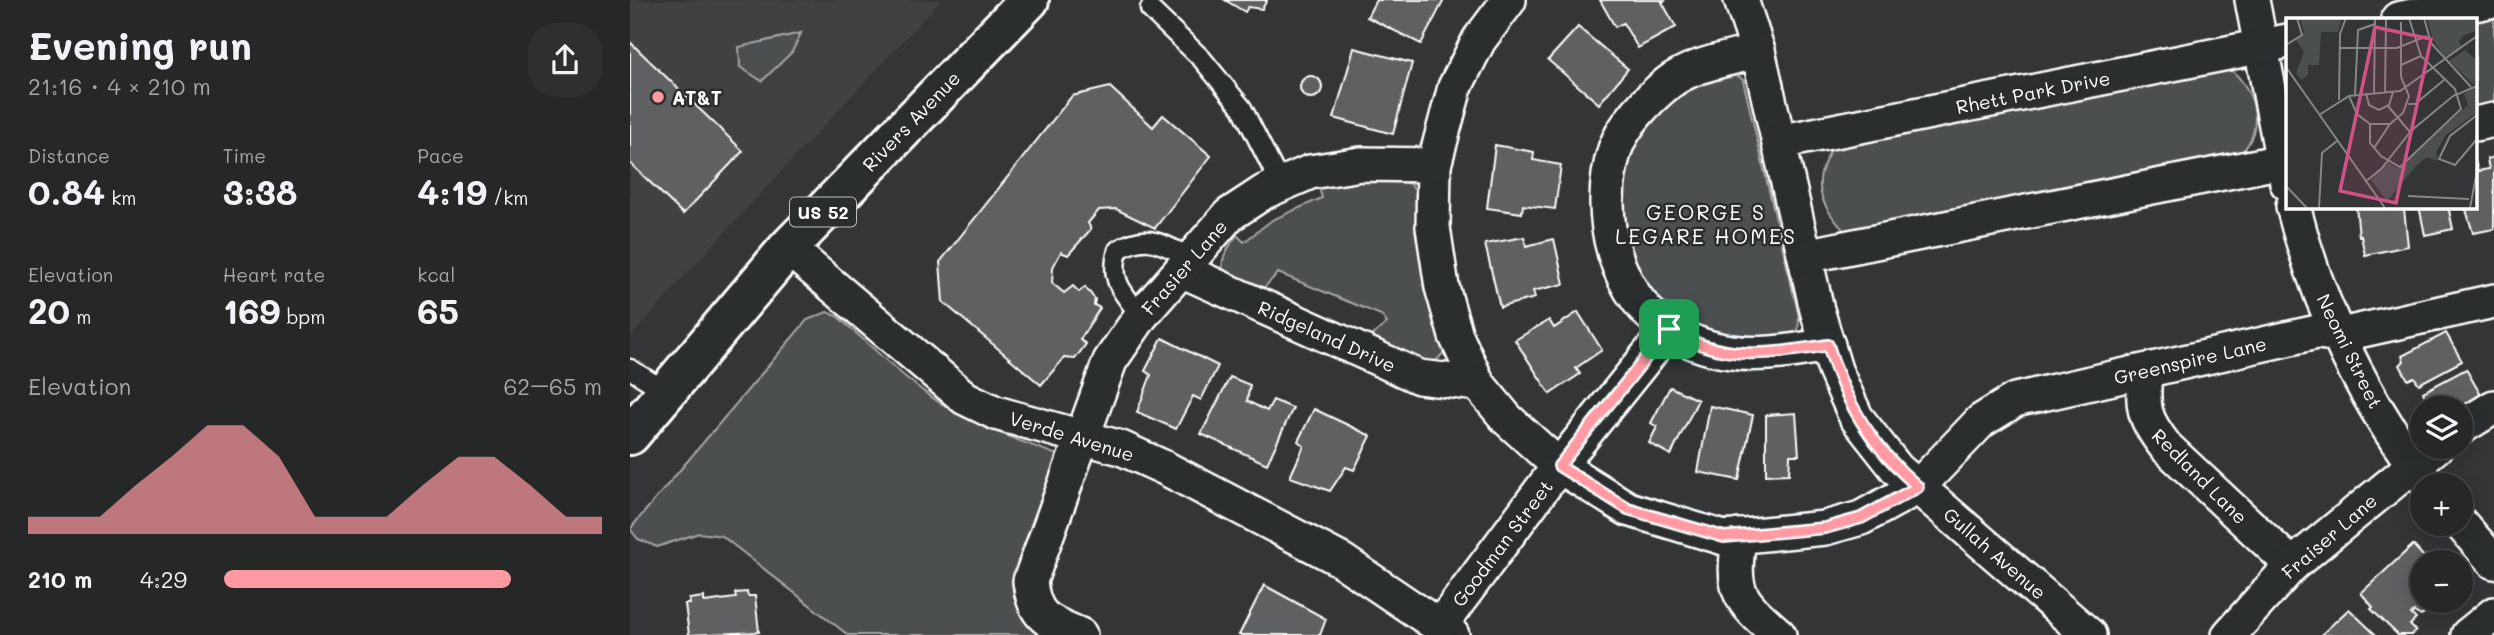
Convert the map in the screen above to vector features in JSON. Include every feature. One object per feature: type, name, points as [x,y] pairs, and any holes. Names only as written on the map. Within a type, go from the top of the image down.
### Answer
[{"type":"main road","name":"Rivers Avenue","points":[[630,435],[788,248],[1029,0]]},
{"type":"street","name":"Gullah Avenue","points":[[1741,0],[1758,51],[1828,345],[1856,417],[1897,469],[2089,635]]},
{"type":"street","points":[[1805,256],[2286,169],[2274,44],[2252,0]]},
{"type":"street","points":[[2403,18],[2494,0]]},
{"type":"street","name":"Greenspire Lane","points":[[1507,1],[1479,40],[1455,87],[1434,166],[1433,228],[1441,287],[1456,336],[1478,384],[1507,419],[1559,466],[1628,509],[1724,537],[1825,528],[1861,518],[1918,487],[1981,421],[2015,400],[2317,332],[2340,335],[2494,301]]},
{"type":"street","name":"Rhett Park Drive","points":[[1779,142],[2274,44]]},
{"type":"street","points":[[1758,51],[1705,66],[1670,82],[1635,116],[1616,147],[1606,192],[1610,233],[1620,272],[1646,313],[1669,329],[1719,350],[1766,356],[1828,345]]},
{"type":"street","points":[[2476,124],[2494,120]]},
{"type":"street","name":"Frasier Lane","points":[[1080,438],[1110,361],[1141,316],[1230,215],[1281,185],[1310,172],[1361,164],[1434,166]]},
{"type":"street","name":"Neomi Street","points":[[2294,208],[2317,283],[2340,335],[2397,444],[2426,465]]},
{"type":"street","name":"Verde Avenue","points":[[788,248],[965,398],[996,413],[1121,448],[1165,468],[1318,548],[1401,598],[1446,631]]},
{"type":"street","name":"Ridgeland Drive","points":[[1186,264],[1419,377],[1478,384]]},
{"type":"street","name":"Goodman Street","points":[[1446,631],[1559,466],[1669,329]]},
{"type":"street","name":"Redland Lane","points":[[2145,371],[2142,405],[2150,426],[2166,447],[2292,565]]},
{"type":"street","points":[[2473,420],[2494,407]]},
{"type":"street","points":[[1080,438],[1030,581],[1032,598],[1045,619],[1080,635]]},
{"type":"street","name":"Fraiser Lane","points":[[2229,635],[2292,565],[2426,465]]},
{"type":"street","points":[[1739,536],[1734,575],[1739,596],[1779,635]]},
{"type":"street","points":[[2471,536],[2494,562]]},
{"type":"street","points":[[2468,635],[2494,614]]},
{"type":"lane","points":[[1150,9],[1202,59],[1242,108],[1281,185]]},
{"type":"lane","points":[[1141,316],[1115,277],[1118,250],[1133,241],[1148,239],[1186,264]]},
{"type":"lane","points":[[630,369],[667,391]]},
{"type":"shaded area","points":[[630,0],[941,0],[697,262],[630,338]]},
{"type":"shaded area","points":[[2494,13],[2494,105],[2476,109],[2476,19]]},
{"type":"shaded area","points":[[801,33],[792,52],[762,81],[740,67],[739,47]]},
{"type":"shaded area","points":[[2224,65],[2243,83],[2254,107],[2253,132],[2239,155],[1847,234],[1824,202],[1820,182],[1826,159],[1834,145]]},
{"type":"shaded area","points":[[1736,74],[1743,80],[1799,317],[1798,332],[1786,341],[1749,347],[1675,322],[1633,268],[1624,238],[1623,174],[1641,127],[1699,79]]},
{"type":"shaded area","points":[[1390,179],[1410,184],[1420,196],[1446,350],[1437,360],[1421,363],[1369,338],[1387,323],[1381,315],[1278,273],[1259,293],[1224,272],[1224,258],[1237,235],[1244,242],[1272,220],[1322,198],[1319,188],[1328,183]]},
{"type":"shaded area","points":[[827,312],[837,316],[907,378],[953,411],[991,430],[1057,455],[1060,463],[1021,575],[1060,635],[848,635],[722,536],[699,533],[657,547],[638,539],[630,529],[807,320]]},
{"type":"building","points":[[1225,0],[1267,0],[1262,9],[1248,7],[1245,12]]},
{"type":"building","points":[[1376,0],[1444,0],[1421,44],[1367,17]]},
{"type":"building","points":[[1600,0],[1666,0],[1662,2],[1676,27],[1638,48],[1623,23],[1615,27]]},
{"type":"building","points":[[1578,27],[1628,69],[1599,104],[1548,60]]},
{"type":"building","name":"AT&T","points":[[630,42],[743,151],[683,214],[630,163]]},
{"type":"building","points":[[1354,48],[1412,63],[1393,134],[1334,118]]},
{"type":"building","points":[[1311,76],[1319,79],[1322,87],[1319,95],[1311,98],[1303,95],[1300,87],[1303,79]]},
{"type":"building","points":[[1110,87],[1153,127],[1163,115],[1211,156],[1155,228],[1116,209],[1099,210],[1088,223],[1091,229],[1068,255],[1061,252],[1053,267],[1052,283],[1064,293],[1073,286],[1079,292],[1085,287],[1095,299],[1094,305],[1100,308],[1080,340],[1086,344],[1075,359],[1064,358],[1041,385],[943,302],[940,262],[1072,96]]},
{"type":"building","points":[[1495,145],[1534,152],[1533,160],[1561,165],[1555,209],[1523,205],[1522,213],[1487,208]]},
{"type":"building","points":[[2494,157],[2494,229],[2473,233],[2466,208],[2476,208],[2476,164],[2478,171],[2489,169],[2487,159]]},
{"type":"building","points":[[2356,208],[2404,209],[2408,246],[2365,255],[2359,236]]},
{"type":"building","points":[[2419,208],[2448,208],[2453,229],[2425,235]]},
{"type":"building","points":[[1524,237],[1526,246],[1554,239],[1564,284],[1533,291],[1535,298],[1500,307],[1485,244]]},
{"type":"building","points":[[1578,312],[1602,350],[1576,368],[1580,374],[1550,394],[1515,340],[1549,320],[1554,328]]},
{"type":"building","points":[[2446,333],[2462,361],[2419,384],[2414,377],[2408,380],[2400,365],[2404,361],[2402,356]]},
{"type":"building","points":[[1162,338],[1218,366],[1201,400],[1193,396],[1176,429],[1137,412],[1151,375],[1145,371]]},
{"type":"building","points":[[2466,369],[2482,397],[2473,402],[2473,396],[2425,396],[2423,392]]},
{"type":"building","points":[[1230,377],[1250,385],[1247,401],[1267,411],[1273,400],[1293,408],[1267,464],[1201,434]]},
{"type":"building","points":[[1670,387],[1698,400],[1671,455],[1649,443],[1657,427],[1651,423]]},
{"type":"building","points":[[1710,406],[1753,415],[1739,480],[1698,472]]},
{"type":"building","points":[[1314,409],[1371,436],[1354,470],[1346,467],[1330,491],[1290,477],[1304,446],[1298,441]]},
{"type":"building","points":[[1796,413],[1799,455],[1790,455],[1789,474],[1766,475],[1766,415]]},
{"type":"building","points":[[2413,545],[2418,550],[2410,550],[2410,613],[2416,619],[2410,625],[2416,631],[2411,635],[2398,635],[2371,609],[2373,607],[2361,593]]},
{"type":"building","points":[[1264,585],[1326,619],[1320,635],[1239,635]]},
{"type":"building","points":[[747,592],[748,596],[755,596],[759,632],[689,635],[685,604],[690,604],[689,599],[704,597],[704,602],[736,598],[735,593]]},
{"type":"building","points":[[2349,609],[2376,635],[2321,635]]},
{"type":"place","name":"AT&T","points":[[658,97]]},
{"type":"district","name":"GEORGE S LEGARE HOMES","points":[[1706,223]]},
{"type":"route","points":[[1669,329],[1679,336],[1719,350],[1766,356],[1828,345],[1835,370],[1856,417],[1897,469],[1918,487],[1861,518],[1825,528],[1724,537],[1628,509],[1559,466],[1669,329]]}]
